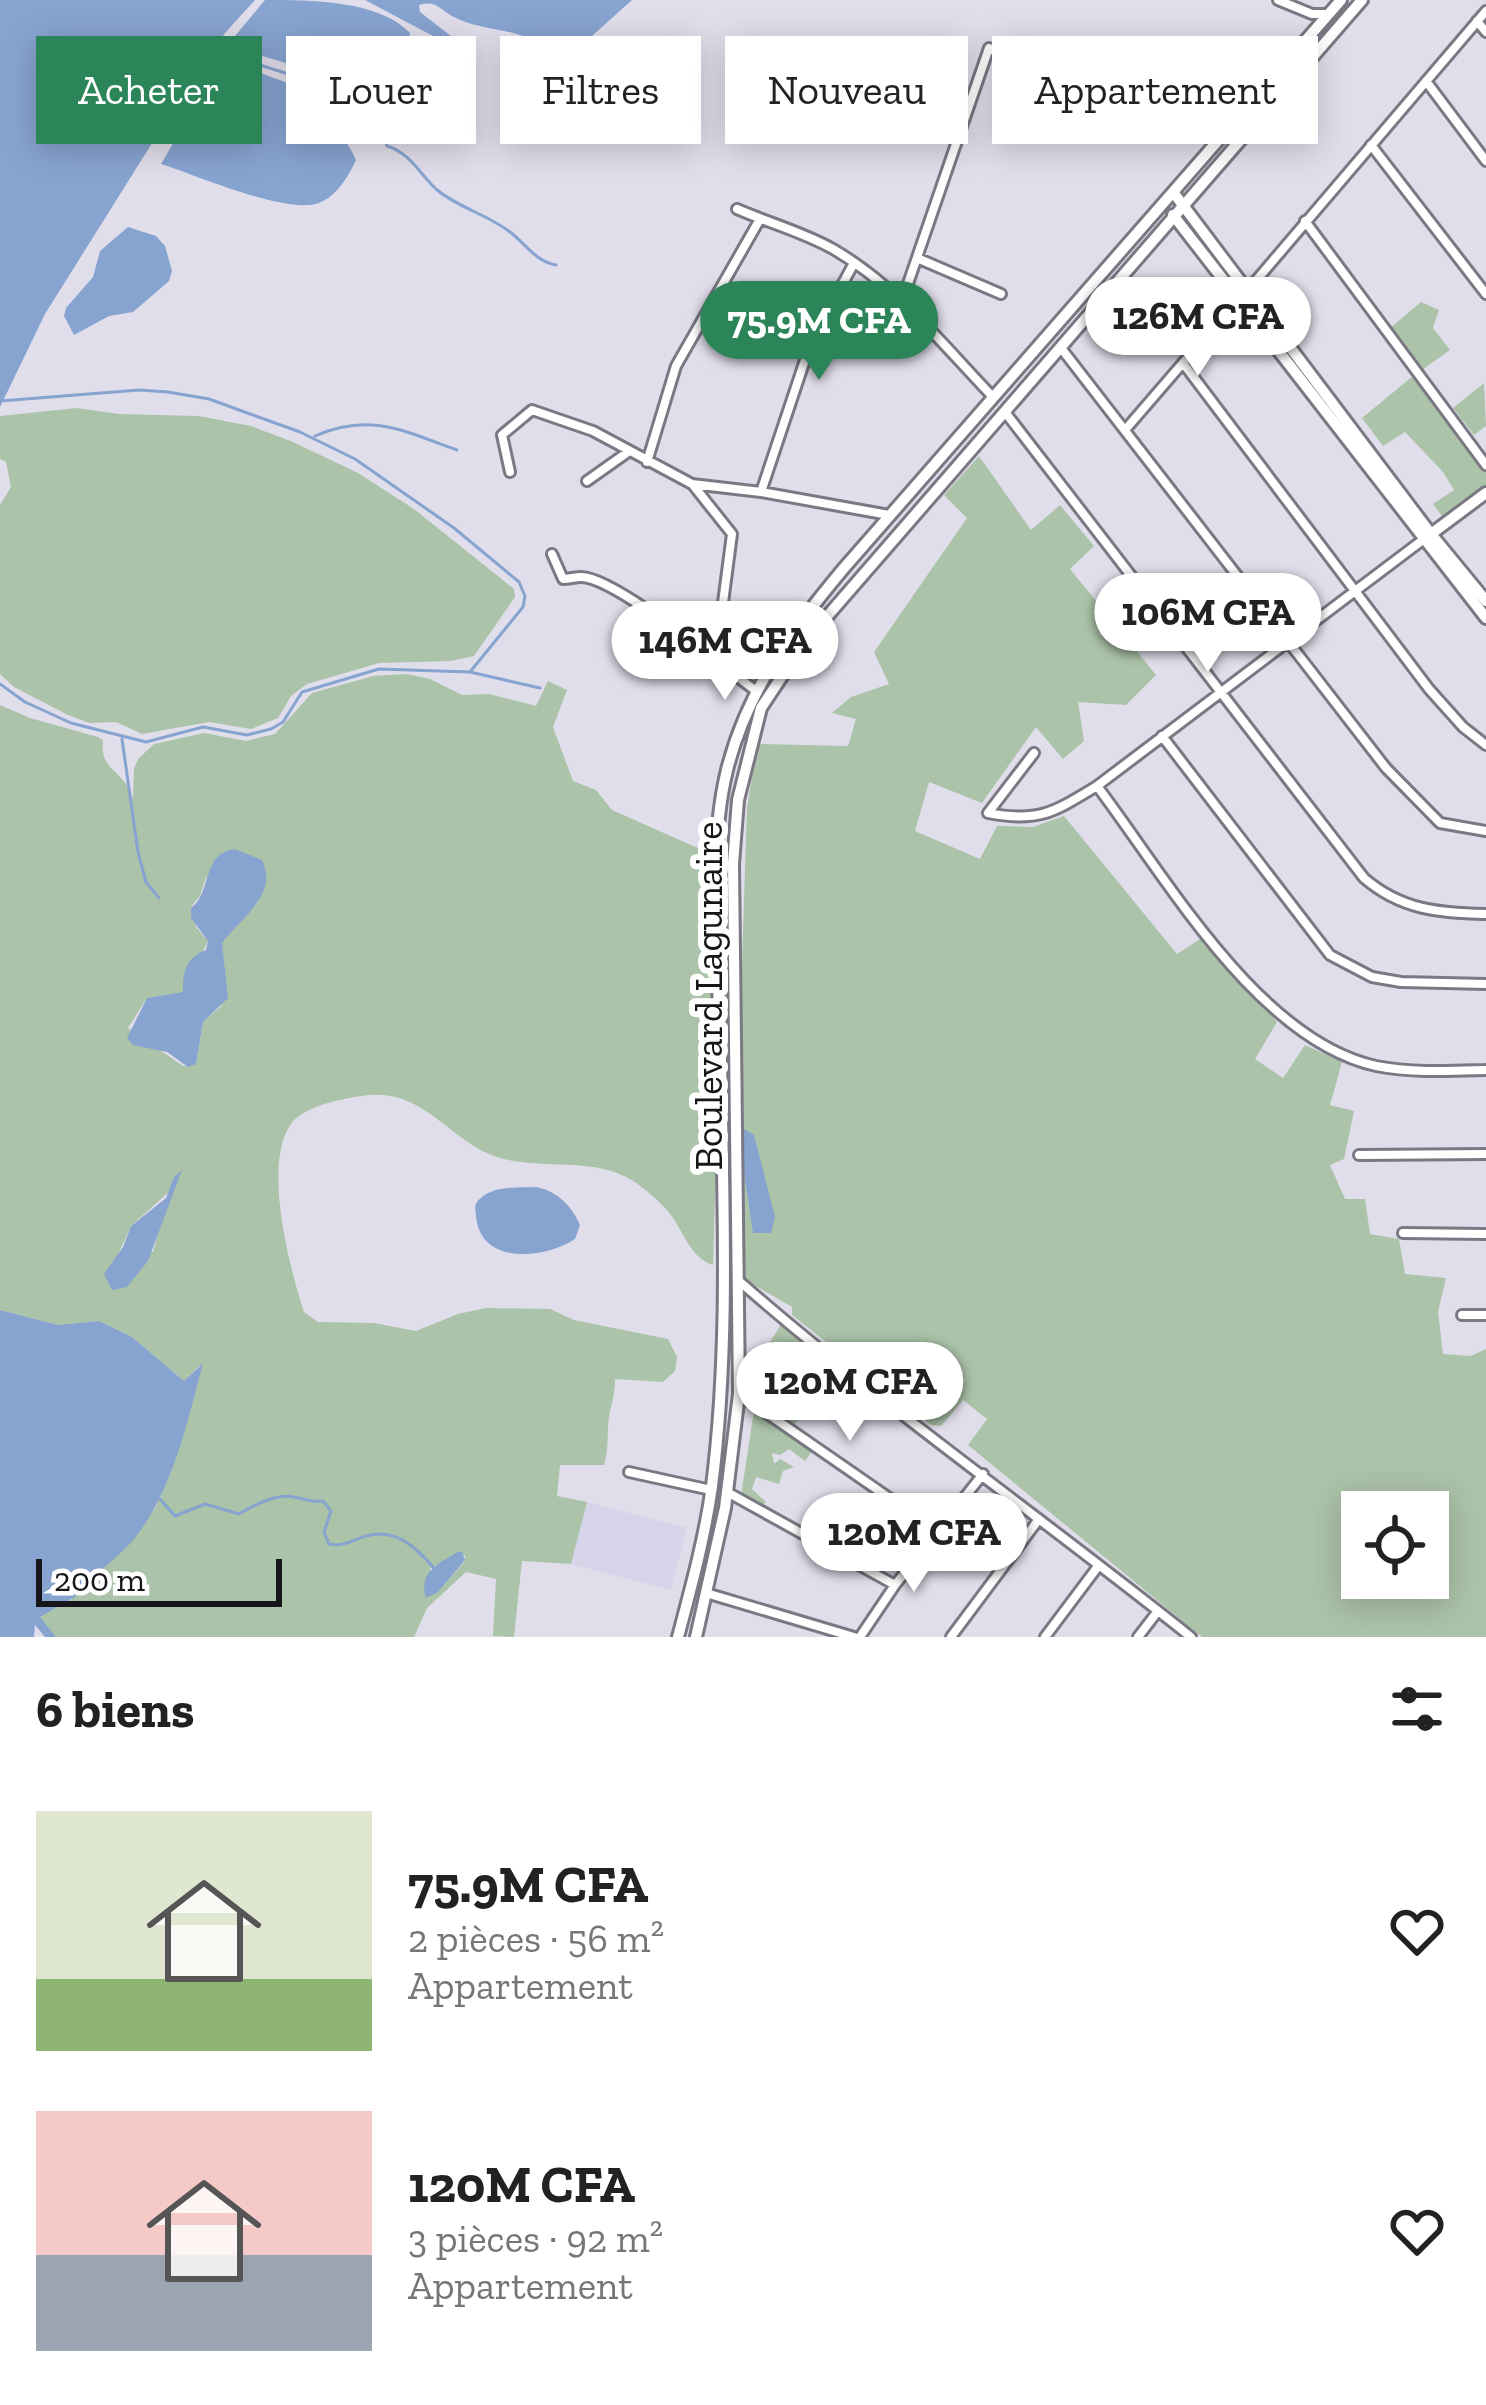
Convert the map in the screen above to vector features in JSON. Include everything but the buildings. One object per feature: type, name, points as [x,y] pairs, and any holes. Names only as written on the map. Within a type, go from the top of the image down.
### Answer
[{"type":"main road","name":"Boulevard Lagunaire","points":[[1310,36],[1341,0]]},
{"type":"main road","name":"Boulevard Lagunaire","points":[[696,1637],[727,1492],[739,1394],[733,864],[738,800],[756,725],[772,688],[804,643],[1362,0]]},
{"type":"main road","name":"Boulevard Lagunaire","points":[[678,1637],[711,1490],[725,1277],[717,865],[727,770],[755,690],[792,630],[1215,144]]},
{"type":"main road","points":[[1173,192],[1180,213],[1486,618]]},
{"type":"main road","points":[[1163,203],[1180,213]]},
{"type":"main road","points":[[1427,537],[1486,493]]},
{"type":"main road","points":[[1427,537],[1486,601]]},
{"type":"street","points":[[1278,0],[1312,14],[1329,14]]},
{"type":"street","points":[[1125,430],[1486,11]]},
{"type":"street","points":[[1477,21],[1486,32]]},
{"type":"street","points":[[902,301],[988,48],[992,50]]},
{"type":"street","points":[[1426,81],[1486,161]]},
{"type":"street","points":[[1371,145],[1486,294]]},
{"type":"street","points":[[737,208],[814,239],[854,263],[902,301],[993,398]]},
{"type":"street","points":[[647,462],[676,366],[760,219]]},
{"type":"street","points":[[1305,221],[1486,465]]},
{"type":"street","points":[[917,258],[1001,294]]},
{"type":"street","points":[[761,492],[811,342],[854,263]]},
{"type":"street","points":[[1061,348],[1386,768],[1429,814],[1449,827],[1486,831]]},
{"type":"street","points":[[1183,363],[1352,592],[1429,689],[1486,745]]},
{"type":"street","points":[[510,472],[502,435],[528,411],[593,431],[692,484],[890,515]]},
{"type":"street","points":[[1005,412],[1364,878],[1419,909],[1486,914]]},
{"type":"street","points":[[586,481],[628,452]]},
{"type":"street","points":[[692,484],[732,534],[724,604],[707,652]]},
{"type":"street","points":[[1034,752],[988,813],[1035,818],[1097,785],[1427,537]]},
{"type":"street","points":[[552,554],[563,579],[588,578],[632,602],[755,690]]},
{"type":"street","points":[[1162,736],[1330,955],[1372,977],[1486,984]]},
{"type":"street","points":[[1097,785],[1244,980],[1293,1026],[1335,1051],[1377,1066],[1429,1072],[1486,1070]]},
{"type":"street","points":[[1359,1155],[1486,1154]]},
{"type":"street","points":[[1403,1233],[1486,1234]]},
{"type":"street","points":[[739,1281],[824,1356],[1191,1637]]},
{"type":"street","points":[[1462,1315],[1486,1315]]},
{"type":"street","points":[[739,1394],[937,1531]]},
{"type":"street","points":[[629,1472],[711,1490]]},
{"type":"street","points":[[706,1593],[857,1637],[982,1474]]},
{"type":"street","points":[[727,1492],[895,1585]]},
{"type":"street","points":[[951,1637],[1039,1519]]},
{"type":"street","points":[[1045,1637],[1099,1565]]},
{"type":"street","points":[[1138,1637],[1158,1611]]},
{"type":"shaded area","points":[[587,1502],[687,1528],[671,1590],[571,1564]]},
{"type":"green space","points":[[1421,302],[1439,310],[1433,328],[1450,350],[1422,370],[1389,329]]},
{"type":"green space","points":[[1413,376],[1486,472],[1486,487],[1445,520],[1433,504],[1454,490],[1443,472],[1405,432],[1383,446],[1362,418]]},
{"type":"green space","points":[[1484,383],[1486,426],[1474,435],[1453,408]]},
{"type":"green space","points":[[77,408],[199,416],[251,426],[293,442],[358,473],[414,509],[514,589],[515,597],[474,656],[379,663],[307,684],[291,696],[278,718],[251,729],[209,722],[142,734],[116,722],[89,723],[66,714],[14,687],[0,674],[0,505],[11,487],[6,462],[0,459],[0,416]]},
{"type":"green space","points":[[979,456],[1031,530],[1060,505],[1094,546],[1070,569],[1156,675],[1126,705],[1078,702],[1084,741],[1063,759],[1036,727],[982,803],[929,782],[915,831],[980,859],[997,826],[1033,827],[1064,816],[1177,954],[1203,937],[1277,1022],[1255,1059],[1283,1078],[1305,1045],[1342,1062],[1330,1105],[1354,1111],[1344,1159],[1330,1165],[1345,1199],[1365,1199],[1370,1234],[1399,1239],[1405,1274],[1446,1278],[1438,1312],[1443,1354],[1471,1356],[1486,1349],[1486,1637],[1202,1637],[968,1445],[987,1419],[963,1400],[941,1426],[931,1425],[792,1315],[792,1307],[732,1272],[747,808],[757,744],[848,746],[856,719],[832,713],[851,697],[889,684],[874,652],[967,518],[944,495]]},
{"type":"green space","points":[[407,674],[462,695],[489,694],[536,706],[548,681],[567,690],[553,727],[573,781],[596,790],[612,810],[725,860],[713,1265],[692,1249],[663,1205],[624,1176],[592,1167],[522,1162],[489,1154],[420,1107],[388,1096],[353,1097],[307,1111],[291,1124],[283,1142],[279,1190],[298,1293],[304,1312],[318,1322],[374,1323],[416,1331],[486,1308],[550,1309],[574,1320],[668,1339],[677,1357],[675,1371],[663,1382],[615,1379],[604,1465],[560,1465],[557,1496],[587,1502],[571,1564],[522,1561],[514,1637],[493,1636],[496,1579],[466,1572],[427,1608],[414,1637],[56,1637],[39,1617],[71,1600],[78,1588],[123,1550],[155,1508],[171,1472],[200,1365],[184,1381],[132,1337],[99,1321],[58,1325],[0,1310],[0,705],[103,740],[105,758],[133,799],[134,769],[154,744],[204,733],[246,741],[275,734],[312,693],[373,676]],"holes":[[[206,877],[258,902],[221,943],[221,1006],[203,1022],[196,1064],[183,1066],[128,1028],[147,998],[183,993],[208,941],[196,927],[191,907]],[[170,1191],[153,1252],[116,1259],[131,1226]],[[465,1555],[465,1561],[438,1591],[430,1569]]]},
{"type":"green space","points":[[781,1324],[806,1347],[788,1375],[816,1396],[794,1425],[765,1405],[773,1390],[754,1376],[755,1356],[767,1347]]},
{"type":"green space","points":[[754,1410],[812,1451],[805,1461],[789,1449],[780,1455],[772,1453],[774,1464],[780,1459],[794,1467],[783,1471],[779,1484],[756,1477],[752,1489],[766,1502],[762,1506],[741,1496]]},
{"type":"water","points":[[0,0],[255,0],[223,36],[36,36],[36,144],[151,144],[45,314],[0,407]]},
{"type":"water","points":[[265,0],[362,8],[397,22],[410,33],[286,36],[286,63],[262,56],[262,36],[235,36]]},
{"type":"water","points":[[365,0],[632,0],[592,36],[522,36],[461,20],[433,4],[419,5],[420,12],[451,36],[433,36]]},
{"type":"water","points":[[262,74],[286,82],[286,144],[347,144],[356,160],[331,196],[304,205],[241,192],[161,164],[173,144],[262,144]]},
{"type":"water","points":[[128,227],[156,236],[165,246],[172,271],[169,281],[133,312],[109,316],[74,335],[64,316],[66,308],[93,277],[100,251]]},
{"type":"water","points":[[235,849],[262,860],[266,884],[255,905],[222,943],[228,998],[203,1022],[196,1064],[188,1067],[167,1052],[133,1045],[127,1038],[147,998],[183,992],[187,967],[206,950],[208,941],[191,918],[191,907],[214,861]]},
{"type":"water","points":[[744,1129],[754,1135],[775,1217],[771,1233],[753,1233],[741,1152]]},
{"type":"water","points":[[182,1170],[148,1261],[127,1287],[112,1290],[104,1274],[131,1226],[166,1198]]},
{"type":"water","points":[[537,1187],[557,1196],[572,1211],[580,1225],[575,1239],[530,1254],[515,1254],[488,1243],[480,1231],[477,1202],[500,1189]]},
{"type":"water","points":[[0,1310],[58,1325],[99,1321],[132,1337],[184,1381],[203,1363],[177,1455],[148,1519],[75,1597],[40,1617],[56,1637],[45,1637],[35,1625],[34,1637],[0,1637]]},
{"type":"water","points":[[458,1552],[465,1560],[438,1592],[426,1598],[428,1575]]},
{"type":"waterway","points":[[262,66],[350,100],[382,128],[387,146],[408,159],[436,189],[556,265]]},
{"type":"waterway","points":[[0,401],[168,392],[209,399],[300,432],[355,459],[454,528],[519,582],[525,596],[523,607],[470,672]]},
{"type":"waterway","points":[[315,436],[370,425],[457,450]]},
{"type":"waterway","points":[[0,684],[25,702],[71,723],[146,742],[203,727],[247,735],[271,729],[283,722],[302,692],[379,669],[470,672],[540,688]]},
{"type":"waterway","points":[[122,739],[138,852],[146,882],[159,898]]},
{"type":"waterway","points":[[160,1499],[175,1516],[205,1504],[239,1514],[280,1497],[323,1501],[331,1511],[324,1532],[329,1544],[386,1535],[412,1546],[433,1567]]}]
